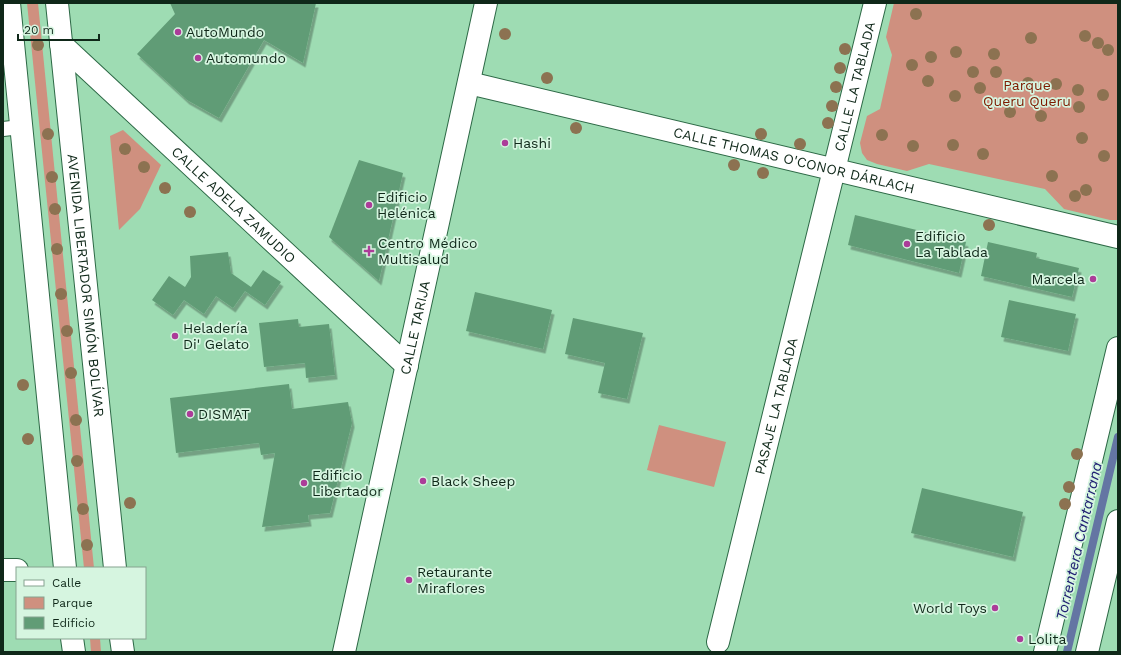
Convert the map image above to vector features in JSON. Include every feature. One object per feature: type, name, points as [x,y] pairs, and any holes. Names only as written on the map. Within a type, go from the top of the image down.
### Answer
[{"type":"street","points":[[9,3],[12,128],[60,567]]},
{"type":"street","name":"AVENIDA LIBERTADOR SIMÓN BOLÍVAR","points":[[56,3],[115,567]]},
{"type":"street","name":"CALLE TARIJA","points":[[344,652],[486,3]]},
{"type":"street","name":"CALLE LA TABLADA","points":[[835,170],[875,3]]},
{"type":"street","name":"CALLE ADELA ZAMUDIO","points":[[61,44],[407,366]]},
{"type":"street","name":"CALLE THOMAS O'CONOR DÁRLACH","points":[[469,83],[1118,237]]},
{"type":"street","name":"PASAJE LA TABLADA","points":[[718,642],[835,170]]},
{"type":"street","points":[[1045,652],[1118,348]]},
{"type":"street","points":[[1087,652],[1118,521]]},
{"type":"street","points":[[3,570],[16,570]]},
{"type":"street","points":[[72,639],[74,652]]},
{"type":"street","points":[[121,639],[122,652]]},
{"type":"green space","points":[[27,3],[38,3],[94,567],[84,567]]},
{"type":"green space","name":"Parque Queru Queru","points":[[894,3],[1118,3],[1118,220],[1110,220],[1064,209],[1045,189],[929,164],[907,171],[877,164],[867,160],[862,153],[860,143],[867,116],[880,109],[892,55],[886,37]]},
{"type":"green space","points":[[123,130],[161,165],[140,209],[119,230],[110,136]]},
{"type":"green space","points":[[659,425],[726,442],[714,487],[647,470]]},
{"type":"green space","points":[[90,639],[100,639],[101,652],[91,652]]},
{"type":"building","name":"Automundo","points":[[170,3],[316,3],[303,63],[264,40],[219,118],[187,100],[137,54],[175,14]]},
{"type":"building","name":"Edificio Helénica","points":[[359,160],[403,173],[379,281],[329,237]]},
{"type":"building","name":"Edificio La Tablada","points":[[855,215],[966,242],[959,273],[848,245]]},
{"type":"building","points":[[988,242],[1037,253],[1036,258],[1079,268],[1072,297],[981,276]]},
{"type":"building","points":[[228,252],[231,273],[251,287],[263,270],[281,282],[265,305],[245,291],[233,308],[216,296],[204,314],[184,300],[173,315],[152,300],[169,276],[185,287],[191,277],[190,256]]},
{"type":"building","points":[[475,292],[552,310],[543,349],[466,331]]},
{"type":"building","points":[[1009,300],[1076,314],[1068,351],[1001,337]]},
{"type":"building","points":[[573,318],[643,333],[627,399],[598,393],[605,363],[565,354]]},
{"type":"building","points":[[298,319],[299,327],[329,324],[335,375],[306,378],[305,363],[264,367],[259,323]]},
{"type":"building","points":[[289,384],[292,409],[348,402],[352,423],[330,513],[308,515],[309,522],[262,527],[275,453],[261,455],[259,443],[176,453],[170,398]]},
{"type":"building","points":[[922,488],[1023,512],[1013,557],[911,533]]},
{"type":"waterway","name":"Torrentera Cantarrana","points":[[1067,652],[1118,437]]},
{"type":"place","name":"AutoMundo","points":[[178,32]]},
{"type":"place","name":"Automundo","points":[[198,58]]},
{"type":"place","name":"Hashi","points":[[505,143]]},
{"type":"place","name":"Edificio Helénica","points":[[369,205]]},
{"type":"place","name":"Edificio La Tablada","points":[[907,244]]},
{"type":"place","name":"Centro Médico Multisalud","points":[[369,251]]},
{"type":"place","name":"Marcela","points":[[1093,279]]},
{"type":"place","name":"Heladería Di' Gelato","points":[[175,336]]},
{"type":"place","name":"DISMAT","points":[[190,414]]},
{"type":"place","name":"Black Sheep","points":[[423,481]]},
{"type":"place","name":"Edificio Libertador","points":[[304,483]]},
{"type":"place","name":"Retaurante Miraflores","points":[[409,580]]},
{"type":"place","name":"World Toys","points":[[995,608]]},
{"type":"place","name":"Lolita","points":[[1020,639]]}]
